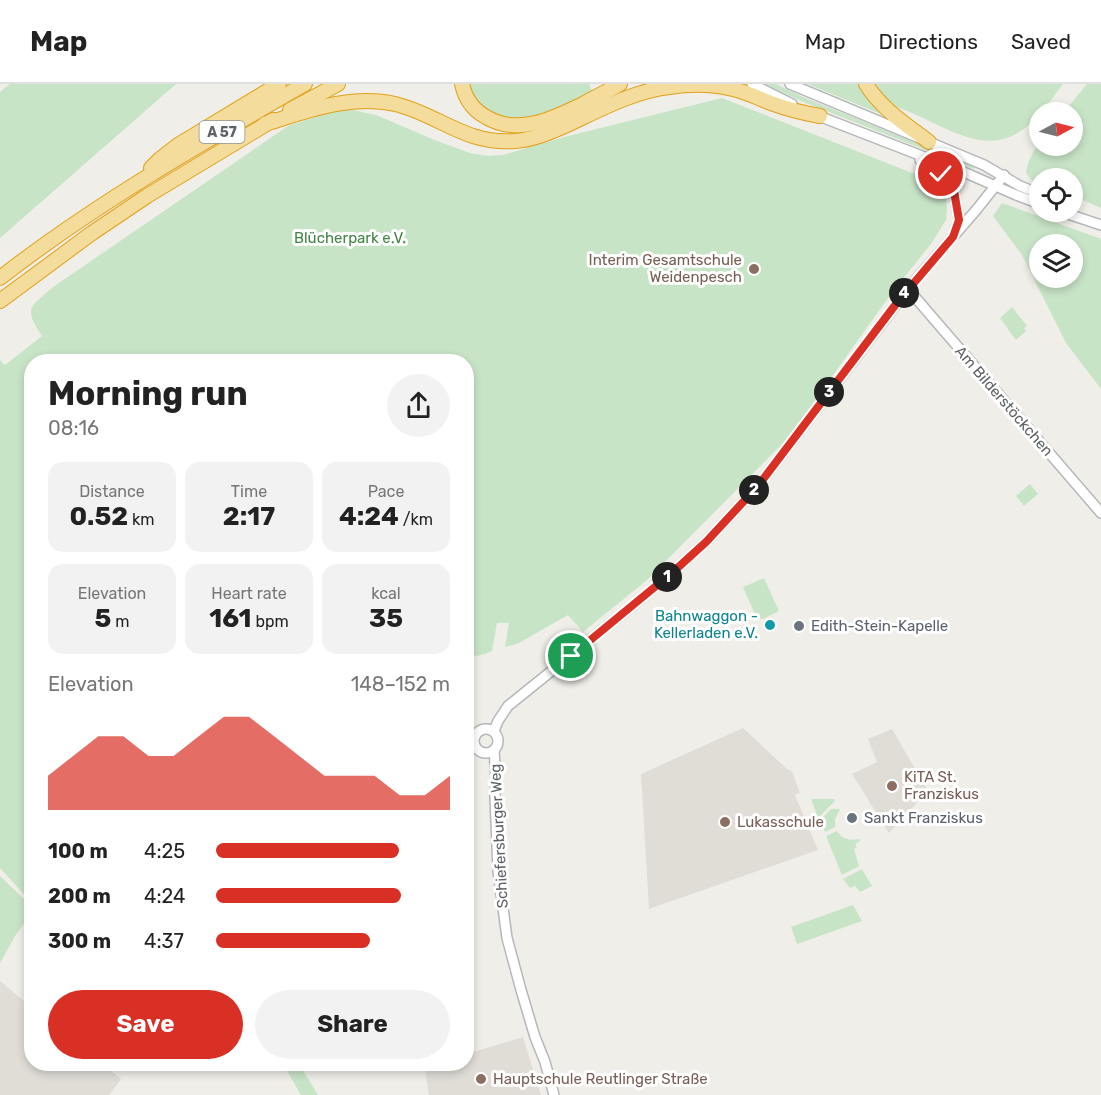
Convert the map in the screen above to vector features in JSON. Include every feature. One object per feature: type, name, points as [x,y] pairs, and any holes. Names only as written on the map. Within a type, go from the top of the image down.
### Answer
[{"type":"highway","points":[[234,110],[271,84]]},
{"type":"highway","points":[[140,182],[160,159],[178,145],[279,84]]},
{"type":"highway","name":"A 57","points":[[0,278],[64,231],[140,182],[305,84]]},
{"type":"highway","name":"A 57","points":[[0,302],[48,265],[147,196],[266,124],[338,84]]},
{"type":"highway","points":[[462,84],[466,97],[475,109],[502,124],[515,126],[547,120],[620,84]]},
{"type":"highway","points":[[866,84],[888,110],[929,142]]},
{"type":"highway","points":[[266,124],[326,106],[371,101],[396,104],[468,136],[514,142],[542,136],[646,92],[668,87],[698,85],[730,88],[796,112],[820,116]]},
{"type":"street","points":[[752,84],[820,116],[1029,200]]},
{"type":"street","points":[[790,84],[984,165],[1029,190]]},
{"type":"street","points":[[910,152],[941,174],[954,191],[959,220],[953,237]]},
{"type":"street","points":[[494,731],[508,706],[634,604],[706,542],[758,486],[908,289],[1004,175]]},
{"type":"street","points":[[1083,215],[1101,224]]},
{"type":"street","points":[[1083,218],[1101,224]]},
{"type":"street","name":"Am Bilderstöckchen","points":[[908,289],[1101,513]]},
{"type":"street","points":[[487,728],[494,731],[499,740],[494,750],[487,753],[477,749],[474,742],[475,735],[487,728]]},
{"type":"street","name":"Schiefersburger Weg","points":[[494,750],[498,871],[507,938],[520,990],[554,1095]]},
{"type":"shaded area","name":"Lukasschule","points":[[743,728],[792,771],[800,793],[795,795],[818,850],[649,909],[641,774]]},
{"type":"shaded area","name":"KiTA St. Franziskus","points":[[892,729],[928,791],[889,833],[852,774],[877,762],[868,739]]},
{"type":"shaded area","points":[[0,981],[24,1001],[24,1071],[111,1071],[121,1079],[109,1095],[0,1095]]},
{"type":"shaded area","name":"Hauptschule Reutlinger Straße","points":[[523,1037],[541,1095],[429,1095],[425,1071],[474,1071],[474,1052]]},
{"type":"green space","points":[[10,84],[176,84],[0,238],[0,92]]},
{"type":"green space","points":[[466,84],[589,84],[593,93],[537,119],[503,120],[478,105]]},
{"type":"green space","points":[[765,84],[776,84],[975,167],[974,169],[801,101]]},
{"type":"green space","points":[[808,84],[861,84],[888,117]]},
{"type":"green space","points":[[872,84],[1063,84],[1049,102],[1029,102],[1029,125],[1018,133],[995,141],[960,135],[891,106]]},
{"type":"green space","points":[[1087,84],[1101,84],[1101,208],[1083,200],[1083,168],[1029,168],[1029,177],[1026,173],[1032,156],[1083,156],[1083,102],[1072,102]]},
{"type":"green space","name":"Blücherpark e.V.","points":[[722,98],[935,182],[942,189],[946,198],[946,220],[931,244],[893,291],[789,437],[647,580],[583,632],[568,615],[519,643],[505,647],[509,623],[497,623],[492,651],[474,656],[474,354],[24,354],[24,894],[0,868],[0,360],[5,365],[42,336],[32,319],[34,304],[53,287],[288,126],[343,108],[376,115],[437,141],[470,153],[488,156],[503,155],[568,136]]},
{"type":"green space","points":[[1002,203],[1029,213],[1029,222],[1054,222],[1101,239],[1101,389],[1066,343],[1038,288],[1083,288],[1083,234],[1029,234],[1029,269],[1022,255],[993,216]]},
{"type":"green space","points":[[1012,307],[1027,326],[1024,328],[1026,331],[1016,340],[1000,318]]},
{"type":"green space","points":[[1030,484],[1038,494],[1024,506],[1016,496]]},
{"type":"green space","points":[[764,578],[779,611],[763,619],[756,617],[743,587]]},
{"type":"green space","points":[[811,799],[834,799],[835,801],[818,818]]},
{"type":"green space","points":[[831,809],[840,809],[835,819],[835,827],[825,832],[820,820]]},
{"type":"green space","points":[[837,831],[844,838],[860,841],[855,844],[857,847],[854,849],[859,866],[842,875],[826,836]]},
{"type":"green space","points":[[862,869],[872,886],[860,892],[855,886],[850,888],[843,879]]},
{"type":"green space","points":[[0,876],[24,899],[24,924],[0,963]]},
{"type":"green space","points":[[853,905],[862,921],[797,944],[791,927]]},
{"type":"green space","points":[[287,1071],[303,1071],[318,1095],[301,1095]]},
{"type":"place","name":"Interim Gesamtschule Weidenpesch","points":[[754,269]]},
{"type":"place","name":"Bahnwaggon - Kellerladen e.V.","points":[[770,625]]},
{"type":"place","name":"Edith-Stein-Kapelle","points":[[799,626]]},
{"type":"place","name":"KiTA St. Franziskus","points":[[892,786]]},
{"type":"place","name":"Sankt Franziskus","points":[[852,818]]},
{"type":"place","name":"Lukasschule","points":[[725,822]]},
{"type":"place","name":"Hauptschule Reutlinger Straße","points":[[481,1079]]},
{"type":"route","points":[[571,656],[673,572],[706,542],[758,486],[896,304],[953,237],[959,220],[954,191],[941,174]]}]
